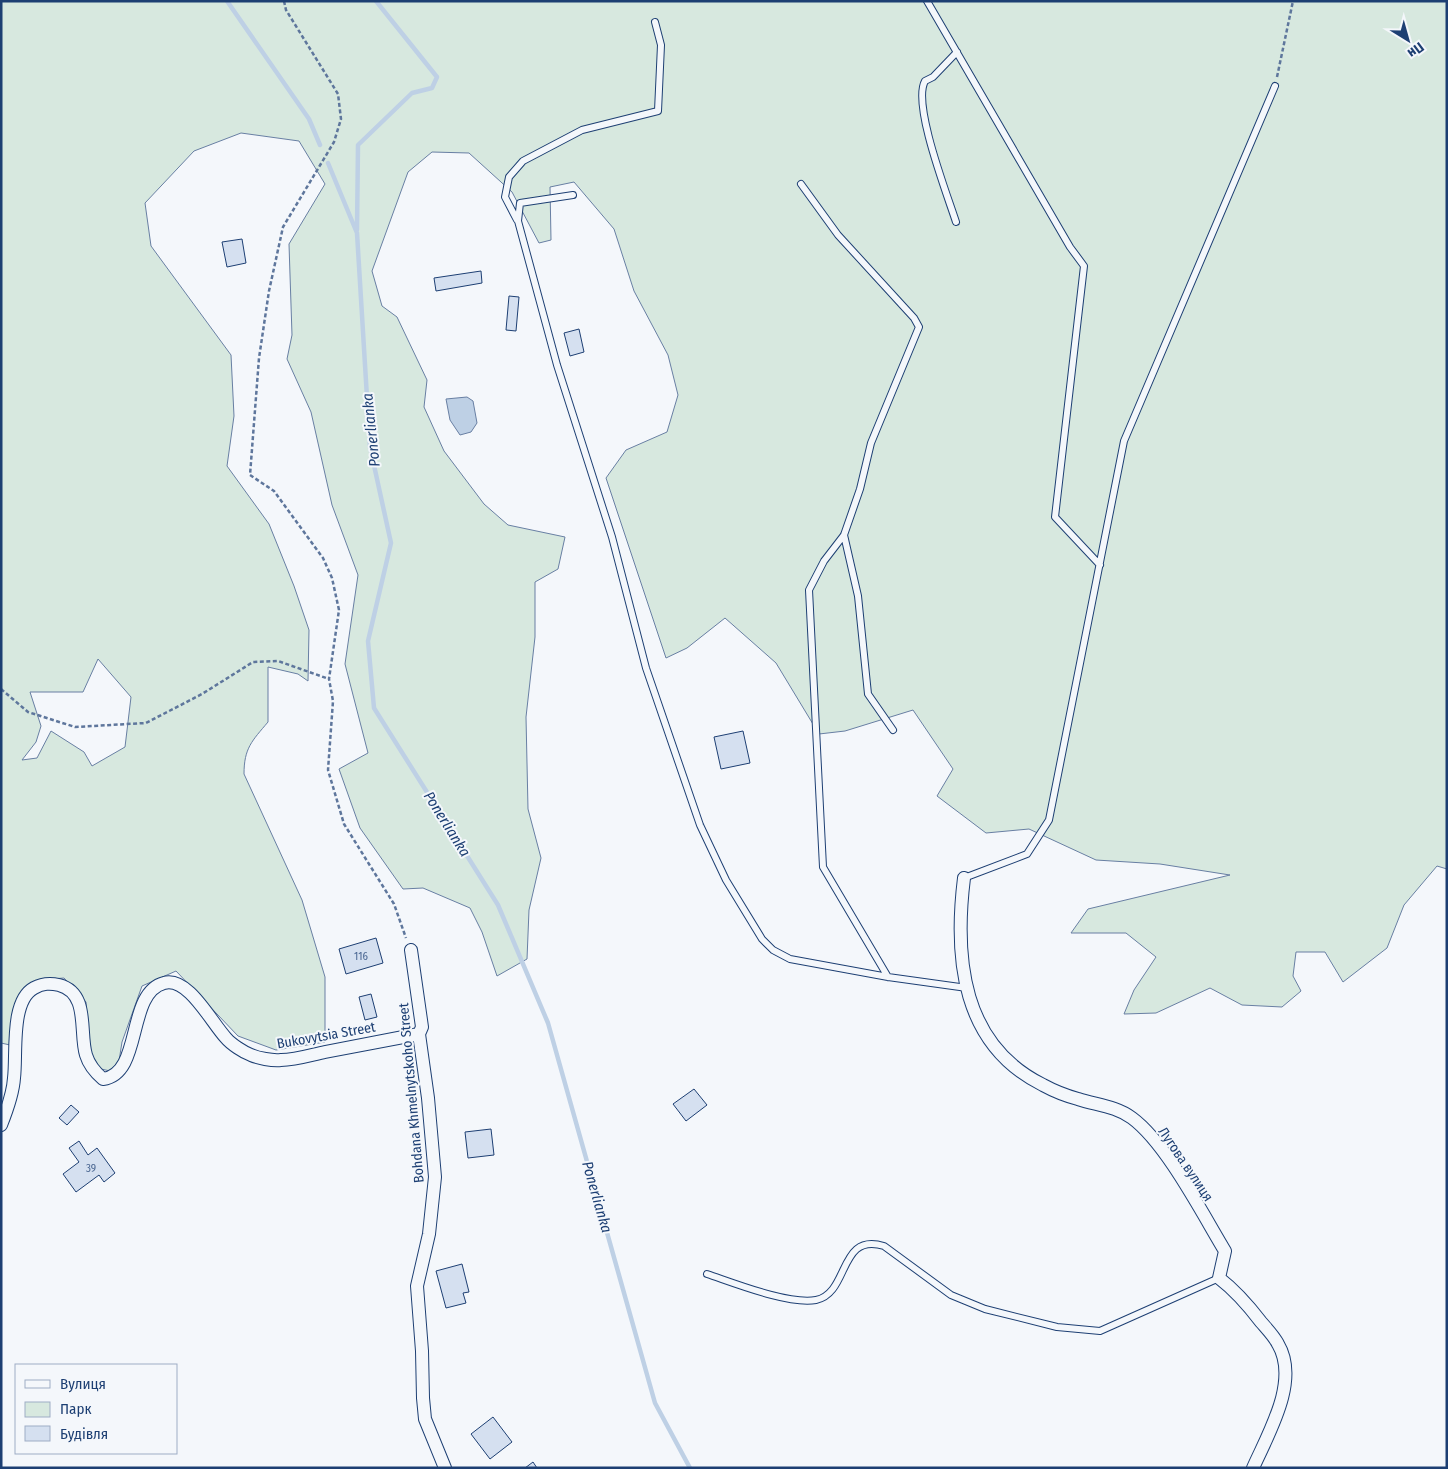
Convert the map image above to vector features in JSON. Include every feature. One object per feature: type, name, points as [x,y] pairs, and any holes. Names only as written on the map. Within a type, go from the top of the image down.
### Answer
[{"type":"street","name":"Лугова вулиця","points":[[964,878],[960,914],[960,953],[966,988],[977,1020],[994,1047],[1015,1068],[1043,1085],[1078,1099],[1114,1108],[1131,1117],[1152,1136],[1225,1251],[1219,1278]]},
{"type":"street","name":"Bohdana Khmelnytskoho Street","points":[[411,950],[422,1027],[419,1034],[428,1098],[435,1177],[429,1234],[417,1286],[422,1351],[423,1398],[425,1419],[445,1468]]},
{"type":"street","name":"Bukovytsia Street","points":[[1,1125],[14,1079],[17,1022],[21,1004],[33,988],[49,982],[63,986],[76,998],[82,1012],[86,1054],[95,1072],[103,1079],[113,1078],[122,1070],[131,1045],[137,1016],[152,991],[162,983],[174,982],[186,988],[227,1040],[250,1055],[280,1061],[419,1034]]},
{"type":"street","points":[[1219,1278],[1239,1294],[1279,1344],[1284,1363],[1285,1387],[1278,1412],[1253,1468]]},
{"type":"lane","points":[[928,1],[1070,247],[1084,266],[1055,517],[1100,565]]},
{"type":"lane","points":[[655,22],[661,45],[658,111],[582,130],[523,162],[509,177],[505,197],[518,221],[557,365],[612,537],[646,668],[700,825],[726,880],[762,939],[773,950],[790,958],[812,964],[966,988]]},
{"type":"lane","points":[[956,52],[933,77],[925,81],[920,89],[928,133],[956,222]]},
{"type":"lane","points":[[964,878],[1027,854],[1049,820],[1124,441],[1275,86]]},
{"type":"lane","points":[[801,184],[838,235],[914,318],[918,327],[871,443],[860,489],[844,535],[824,561],[809,590],[823,867],[888,977]]},
{"type":"lane","points":[[518,221],[520,203],[573,196]]},
{"type":"lane","points":[[844,535],[858,596],[868,694],[893,730]]},
{"type":"lane","points":[[707,1274],[778,1297],[816,1300],[835,1287],[847,1260],[862,1246],[872,1242],[884,1246],[951,1295],[985,1309],[1057,1327],[1100,1330],[1219,1278]]},
{"type":"path","points":[[284,1],[286,10],[338,94],[340,119],[334,142],[283,227],[269,291],[259,358],[250,474],[274,491],[323,558],[332,578],[339,610],[329,679],[333,701],[328,770],[344,824],[394,904],[411,950]]},
{"type":"path","points":[[1275,86],[1293,1]]},
{"type":"path","points":[[1,689],[28,712],[75,727],[146,724],[202,694],[253,662],[278,661],[329,679]]},
{"type":"green space","points":[[1,1],[1447,1],[1447,869],[1437,866],[1404,905],[1387,948],[1343,982],[1325,952],[1296,952],[1293,976],[1301,991],[1282,1007],[1242,1005],[1210,988],[1156,1013],[1124,1014],[1134,990],[1156,957],[1126,933],[1071,933],[1088,909],[1230,875],[1160,864],[1096,860],[1029,829],[986,833],[937,796],[953,769],[913,710],[845,731],[819,734],[776,663],[725,618],[687,648],[666,658],[606,478],[626,450],[667,432],[678,395],[668,355],[634,291],[614,229],[574,182],[550,187],[551,240],[539,243],[512,192],[469,153],[432,152],[408,172],[372,271],[382,306],[397,317],[427,380],[424,407],[444,451],[484,504],[508,525],[565,537],[558,569],[535,582],[535,637],[526,717],[528,809],[541,858],[529,910],[527,959],[497,976],[482,932],[470,908],[423,888],[403,889],[360,828],[339,769],[368,753],[345,664],[358,575],[332,505],[311,412],[287,359],[292,335],[289,244],[325,184],[299,141],[241,133],[194,151],[145,203],[151,246],[231,355],[234,416],[227,466],[269,524],[294,586],[309,630],[308,681],[298,674],[268,667],[268,722],[247,751],[244,774],[302,900],[325,977],[325,1042],[276,1050],[238,1036],[176,971],[142,986],[122,1042],[119,1061],[110,1071],[97,1068],[89,1050],[86,1002],[64,978],[39,980],[18,1000],[10,1045],[1,1043]],"holes":[[[98,659],[131,697],[125,747],[92,766],[84,752],[51,731],[37,758],[22,760],[36,742],[41,726],[30,692],[83,692]]]},
{"type":"water","points":[[467,397],[473,401],[477,423],[471,432],[460,435],[450,420],[446,399]]},
{"type":"building","points":[[242,239],[246,263],[227,267],[222,242]]},
{"type":"building","points":[[481,271],[482,283],[436,291],[434,278]]},
{"type":"building","points":[[509,296],[519,297],[516,331],[506,330]]},
{"type":"building","points":[[579,329],[584,352],[570,356],[564,333]]},
{"type":"building","points":[[743,731],[750,763],[721,769],[714,737]]},
{"type":"building","points":[[376,938],[383,963],[346,974],[339,949]]},
{"type":"building","points":[[371,994],[377,1017],[365,1020],[359,997]]},
{"type":"building","points":[[694,1089],[707,1105],[686,1121],[673,1104]]},
{"type":"building","points":[[71,1105],[79,1112],[67,1125],[59,1118]]},
{"type":"building","points":[[491,1129],[494,1155],[468,1158],[465,1132]]},
{"type":"building","points":[[79,1141],[88,1155],[97,1148],[115,1173],[104,1182],[99,1175],[76,1192],[63,1174],[79,1162],[69,1148]]},
{"type":"building","points":[[462,1264],[469,1292],[463,1293],[466,1303],[446,1308],[436,1271]]},
{"type":"building","points":[[493,1417],[512,1442],[490,1459],[471,1434]]},
{"type":"building","points":[[533,1462],[537,1468],[525,1468]]},
{"type":"waterway","name":"Ponerlianka","points":[[227,1],[309,119],[320,145]]},
{"type":"waterway","points":[[357,230],[358,145],[412,93],[432,88],[437,77],[376,1]]},
{"type":"waterway","name":"Ponerlianka","points":[[328,163],[357,233],[370,447],[391,543],[368,641],[374,708],[498,905],[548,1023],[655,1403],[690,1468]]}]
